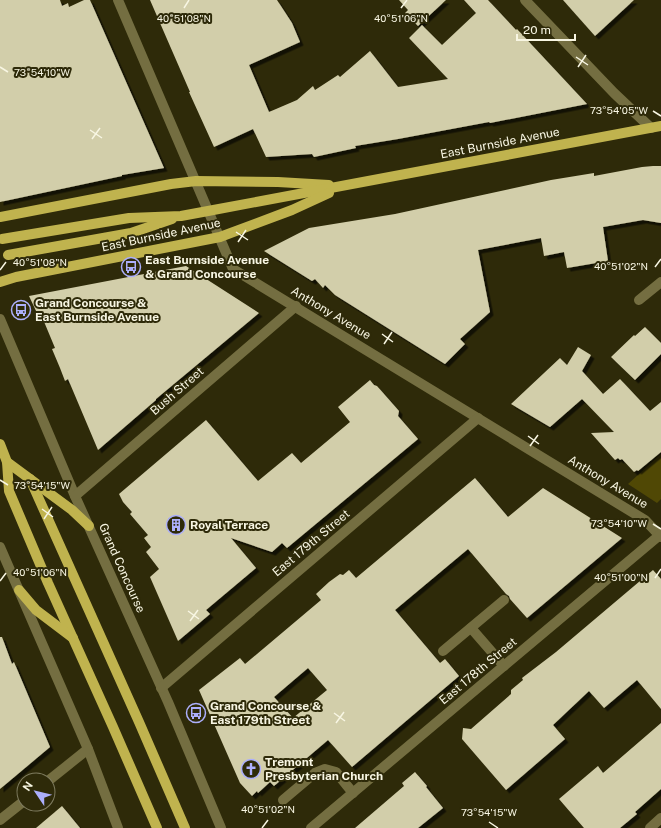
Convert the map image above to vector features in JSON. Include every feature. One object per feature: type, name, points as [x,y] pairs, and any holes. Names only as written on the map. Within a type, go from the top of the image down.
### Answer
[{"type":"main road","name":"East Burnside Avenue","points":[[8,255],[131,233],[181,216],[656,127]]},
{"type":"main road","name":"East Burnside Avenue","points":[[0,217],[171,184],[196,181],[278,182],[343,186]]},
{"type":"main road","name":"East Burnside Avenue","points":[[0,282],[16,277],[220,237],[292,210],[343,186]]},
{"type":"main road","name":"East Burnside Avenue","points":[[2,239],[129,218],[181,216]]},
{"type":"main road","points":[[0,444],[7,462],[9,491],[48,583],[157,828]]},
{"type":"main road","points":[[7,462],[72,510],[89,526]]},
{"type":"main road","points":[[30,479],[185,828]]},
{"type":"main road","points":[[19,590],[36,610],[73,638]]},
{"type":"street","name":"Anthony Avenue","points":[[118,0],[234,269],[645,520],[660,535]]},
{"type":"street","points":[[525,0],[614,93],[656,127]]},
{"type":"street","points":[[640,300],[661,282]]},
{"type":"street","name":"Bush Street","points":[[75,496],[296,306]]},
{"type":"street","name":"Grand Concourse","points":[[0,319],[75,496],[161,688],[221,828]]},
{"type":"street","name":"East 179th Street","points":[[161,688],[478,418]]},
{"type":"street","name":"East 178th Street","points":[[312,828],[660,535]]},
{"type":"street","points":[[1,554],[19,590],[88,748],[118,828]]},
{"type":"street","points":[[443,651],[504,600]]},
{"type":"street","points":[[471,628],[504,666]]},
{"type":"street","points":[[56,774],[88,748]]},
{"type":"street","points":[[283,800],[315,773],[325,769],[336,772],[354,793]]},
{"type":"street","points":[[0,820],[16,807]]},
{"type":"street","points":[[650,828],[661,818]]},
{"type":"shaded area","points":[[661,454],[661,499],[657,503],[628,484]]},
{"type":"building","points":[[0,0],[60,0],[62,6],[68,3],[69,7],[84,0],[90,0],[164,168],[122,175],[0,202]]},
{"type":"building","points":[[150,0],[277,0],[292,23],[300,42],[249,65],[269,112],[297,100],[313,86],[315,90],[338,75],[340,77],[370,51],[398,87],[448,79],[409,38],[422,25],[442,45],[476,13],[464,0],[488,0],[587,104],[490,123],[355,146],[356,148],[314,157],[312,154],[266,157],[253,129],[214,147]]},
{"type":"building","points":[[399,0],[446,0],[418,26],[405,13],[408,10]]},
{"type":"building","points":[[563,0],[634,0],[595,36]]},
{"type":"building","points":[[661,166],[661,223],[643,220],[603,227],[608,261],[567,268],[564,252],[544,256],[541,238],[478,250],[490,312],[460,339],[465,344],[445,364],[335,295],[325,285],[323,288],[315,279],[312,281],[264,251],[309,228],[395,214],[551,180],[594,173],[594,176]]},
{"type":"building","points":[[186,266],[259,313],[156,399],[98,450],[68,379],[65,381],[52,349],[55,348],[40,312],[37,313],[29,296]]},
{"type":"building","points":[[645,327],[661,343],[661,354],[635,380],[611,357],[634,335],[635,336]]},
{"type":"building","points":[[578,347],[591,355],[582,371],[603,394],[620,379],[650,411],[661,402],[661,452],[638,471],[637,470],[634,472],[622,459],[620,460],[618,458],[615,460],[591,433],[614,432],[582,399],[550,427],[511,404],[560,358],[567,365]]},
{"type":"building","points":[[370,380],[399,411],[398,416],[418,439],[287,548],[282,543],[272,552],[231,538],[256,568],[206,610],[210,614],[178,641],[150,577],[159,569],[146,552],[151,547],[144,538],[148,535],[130,514],[132,512],[123,502],[119,494],[206,420],[258,481],[292,453],[301,463],[350,422],[338,407]]},
{"type":"building","points":[[475,478],[508,517],[543,488],[622,538],[527,618],[468,549],[395,610],[440,663],[445,659],[459,676],[352,767],[328,740],[274,786],[270,782],[258,793],[257,791],[252,796],[240,783],[199,690],[240,658],[245,664],[321,600],[316,594],[340,574],[343,575],[349,570],[356,578]],"holes":[[[308,668],[327,690],[293,718],[274,697]]]},
{"type":"building","points":[[653,570],[661,579],[661,709],[637,680],[604,708],[589,691],[553,725],[565,739],[506,790],[462,739],[463,728],[471,729],[511,694],[511,690],[523,680],[522,678],[556,652]]},
{"type":"building","points":[[0,637],[2,637],[12,664],[14,662],[50,747],[20,772],[16,772],[16,776],[0,789]]},
{"type":"building","points":[[661,723],[661,789],[635,812],[637,814],[620,828],[584,828],[559,799],[598,766],[603,773]]},
{"type":"building","points":[[415,772],[443,808],[418,828],[355,828],[404,786],[402,783]]},
{"type":"building","points":[[62,806],[80,828],[36,828]]},
{"type":"place","name":"East Burnside Avenue & Grand Concourse","points":[[131,267]]},
{"type":"place","name":"Grand Concourse & East Burnside Avenue","points":[[21,310]]},
{"type":"place","name":"Royal Terrace","points":[[176,525]]},
{"type":"place","name":"Grand Concourse & East 179th Street","points":[[196,713]]},
{"type":"place","name":"Tremont Presbyterian Church","points":[[251,769]]}]
